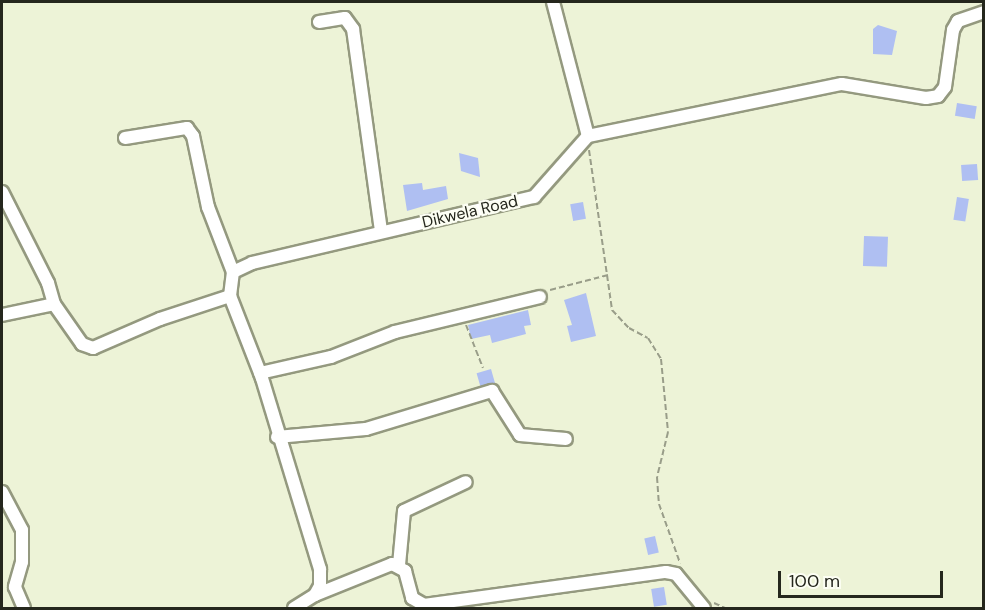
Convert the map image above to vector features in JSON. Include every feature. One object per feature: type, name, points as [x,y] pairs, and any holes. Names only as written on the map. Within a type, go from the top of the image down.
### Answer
[{"type":"street","points":[[553,2],[588,136],[842,84],[926,98],[938,96],[945,87],[953,30],[958,21],[984,12]]},
{"type":"street","points":[[319,22],[345,18],[353,29],[381,232]]},
{"type":"street","points":[[125,138],[187,128],[193,136],[208,207],[233,272],[230,296],[260,373],[277,437],[320,569],[320,586],[315,595]]},
{"type":"street","name":"Dikwela Road","points":[[233,272],[252,263],[534,197],[588,136]]},
{"type":"street","points":[[2,192],[48,283],[54,304],[82,344],[93,348],[160,319],[230,296]]},
{"type":"street","points":[[260,373],[331,357],[395,332],[540,297]]},
{"type":"street","points":[[2,315],[54,304]]},
{"type":"street","points":[[277,437],[366,429],[492,392],[520,435],[566,439]]},
{"type":"street","points":[[399,565],[404,512],[466,482]]},
{"type":"street","points":[[2,492],[22,530],[22,562],[15,587],[24,609]]},
{"type":"street","points":[[294,609],[315,595],[374,570],[399,565]]},
{"type":"street","points":[[399,565],[405,571],[416,604],[466,605],[666,572],[676,574],[704,604]]},
{"type":"path","points":[[588,136],[612,310],[629,328],[648,338],[661,359],[668,432],[657,477],[659,504],[686,572]]},
{"type":"path","points":[[540,297],[546,291],[608,275]]},
{"type":"path","points":[[463,314],[472,348],[483,368]]},
{"type":"path","points":[[704,604],[725,609]]},
{"type":"building","points":[[878,25],[897,31],[892,55],[873,54],[873,29]]},
{"type":"building","points":[[957,103],[977,106],[975,119],[955,116]]},
{"type":"building","points":[[459,153],[478,158],[480,177],[461,171]]},
{"type":"building","points":[[977,164],[978,180],[962,181],[961,165]]},
{"type":"building","points":[[422,183],[423,190],[446,186],[448,199],[407,211],[403,185]]},
{"type":"building","points":[[957,197],[969,199],[965,222],[953,220]]},
{"type":"building","points":[[583,202],[586,219],[573,221],[570,204]]},
{"type":"building","points":[[864,236],[888,237],[887,267],[863,266]]},
{"type":"building","points":[[586,293],[596,336],[571,342],[567,326],[572,325],[564,300]]},
{"type":"building","points":[[528,310],[531,325],[524,326],[526,334],[492,343],[490,335],[471,339],[468,325]]},
{"type":"building","points":[[491,369],[495,383],[481,388],[477,373]]},
{"type":"building","points":[[655,536],[659,553],[648,555],[644,538]]},
{"type":"building","points":[[664,587],[667,605],[654,607],[651,589]]}]
